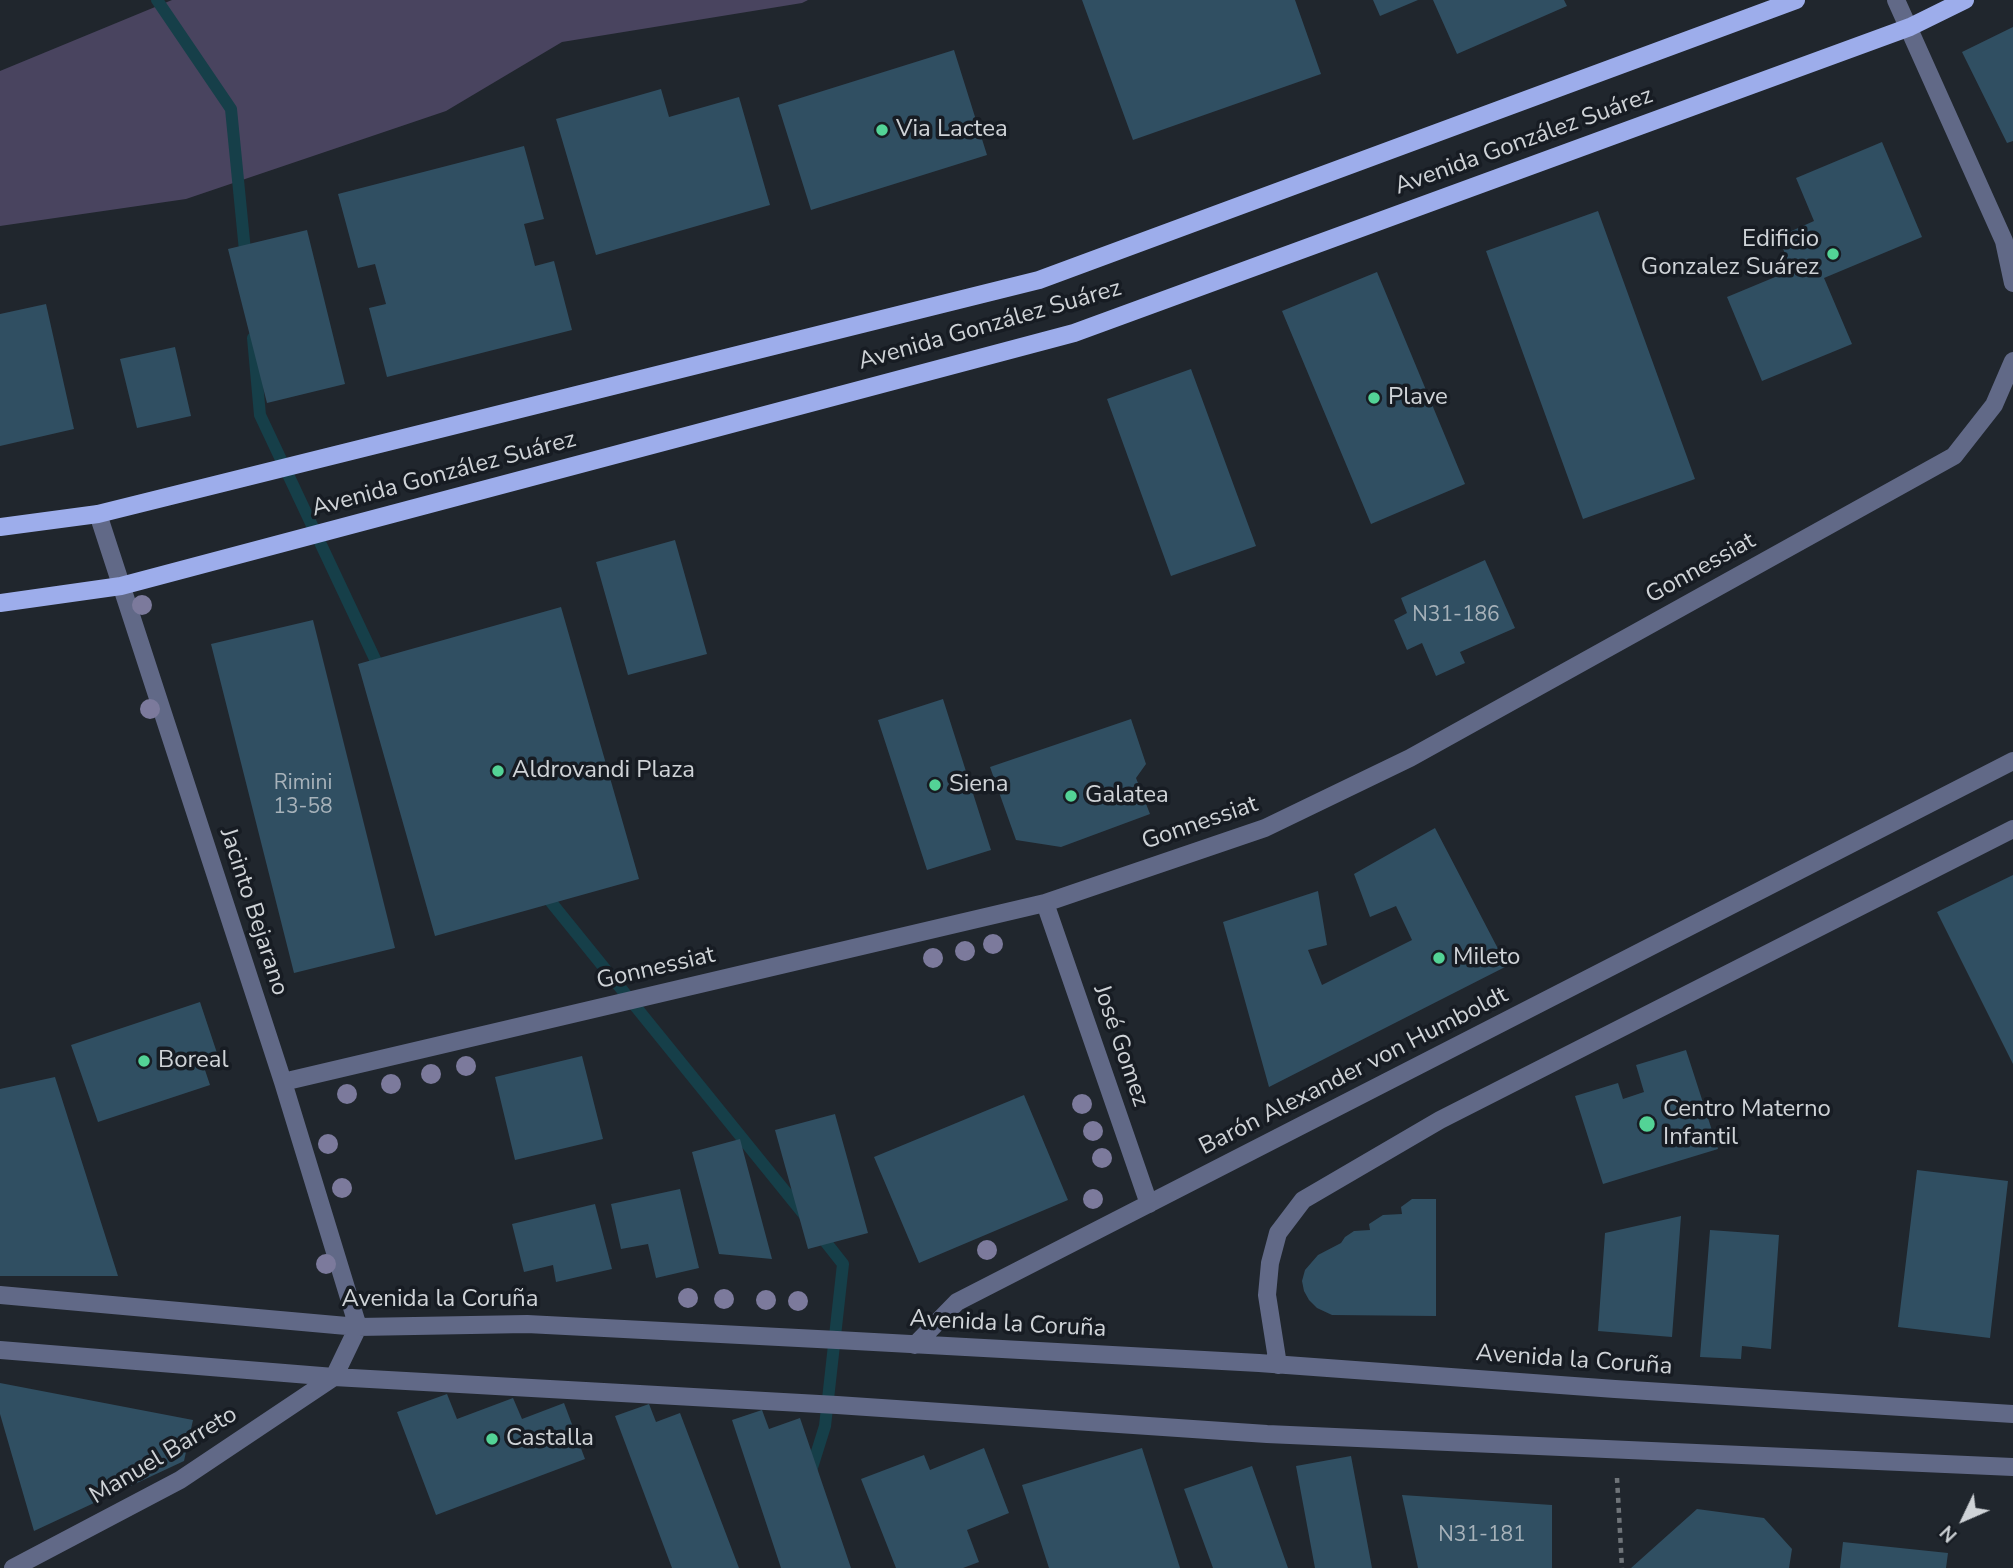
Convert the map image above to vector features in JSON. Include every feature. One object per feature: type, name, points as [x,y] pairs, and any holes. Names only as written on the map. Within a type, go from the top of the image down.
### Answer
[{"type":"main road","name":"Avenida González Suárez","points":[[0,527],[98,514],[1039,280],[1796,0]]},
{"type":"main road","name":"Avenida González Suárez","points":[[0,603],[121,586],[1074,333],[1910,27],[1965,0]]},
{"type":"street","points":[[1896,0],[2004,241],[2013,282]]},
{"type":"street","name":"Gonnessiat","points":[[282,1082],[1045,903],[1265,828],[1410,758],[1954,456],[1994,405],[2013,361]]},
{"type":"street","name":"Jacinto Bejarano","points":[[98,514],[282,1082],[358,1327]]},
{"type":"street","name":"Barón Alexander von Humboldt","points":[[915,1345],[957,1301],[2013,761]]},
{"type":"street","points":[[1278,1366],[1267,1295],[1270,1263],[1278,1233],[1303,1200],[1440,1121],[2013,829]]},
{"type":"street","name":"José Gomez","points":[[1045,903],[1149,1204]]},
{"type":"street","name":"Avenida la Coruña","points":[[0,1295],[358,1327],[527,1324],[1278,1366],[2013,1414]]},
{"type":"street","points":[[334,1377],[358,1327]]},
{"type":"street","points":[[0,1350],[334,1377],[837,1405],[1267,1434],[2013,1466]]},
{"type":"street","name":"Manuel Barreto","points":[[13,1568],[180,1480],[334,1377]]},
{"type":"path","points":[[1619,1506],[1622,1568]]},
{"type":"shaded area","points":[[172,0],[808,0],[562,42],[446,111],[186,199],[0,226],[0,71]]},
{"type":"building","points":[[1082,0],[1295,0],[1321,74],[1133,140]]},
{"type":"building","points":[[1373,0],[1418,0],[1380,16]]},
{"type":"building","points":[[1433,0],[1564,0],[1567,6],[1457,54]]},
{"type":"building","points":[[2013,27],[2013,141],[2007,143],[1962,52]]},
{"type":"building","name":"Via Lactea","points":[[954,50],[987,155],[811,210],[778,105]]},
{"type":"building","points":[[661,89],[669,117],[739,97],[770,205],[596,255],[556,119]]},
{"type":"building","name":"Edificio Gonzalez Suárez","points":[[1882,142],[1922,237],[1824,278],[1852,344],[1762,381],[1727,297],[1792,270],[1778,237],[1814,221],[1796,178]]},
{"type":"building","points":[[524,146],[544,219],[524,224],[535,266],[554,261],[572,330],[387,377],[369,308],[386,304],[375,264],[358,268],[338,194]]},
{"type":"building","points":[[1598,211],[1695,479],[1583,519],[1486,251]]},
{"type":"building","points":[[307,230],[345,384],[267,403],[228,249]]},
{"type":"building","name":"Plave","points":[[1377,272],[1465,484],[1371,524],[1282,311]]},
{"type":"building","points":[[46,304],[74,429],[0,446],[0,314]]},
{"type":"building","points":[[175,347],[191,416],[137,428],[120,359]]},
{"type":"building","points":[[1191,369],[1256,546],[1171,576],[1107,399]]},
{"type":"building","points":[[675,540],[707,654],[628,675],[596,562]]},
{"type":"building","points":[[1485,560],[1515,628],[1460,652],[1465,663],[1436,676],[1422,643],[1407,650],[1394,620],[1407,613],[1401,598]]},
{"type":"building","name":"Aldrovandi Plaza","points":[[561,607],[639,879],[435,936],[358,664]]},
{"type":"building","points":[[313,620],[395,948],[294,973],[211,644]]},
{"type":"building","name":"Siena","points":[[943,699],[991,850],[927,870],[878,720]]},
{"type":"building","name":"Galatea","points":[[1131,719],[1146,764],[1136,778],[1150,814],[1061,847],[1016,840],[990,767]]},
{"type":"building","name":"Mileto","points":[[1435,828],[1507,966],[1269,1087],[1223,922],[1318,891],[1327,945],[1308,950],[1322,985],[1412,940],[1396,906],[1370,917],[1354,874]]},
{"type":"building","points":[[2013,875],[2013,1064],[1937,912]]},
{"type":"building","name":"Boreal","points":[[200,1002],[219,1059],[203,1064],[210,1085],[98,1122],[71,1045]]},
{"type":"building","name":"Centro Materno Infantil","points":[[1686,1050],[1718,1149],[1603,1184],[1575,1096],[1618,1083],[1623,1099],[1644,1092],[1636,1065]]},
{"type":"building","points":[[582,1056],[603,1139],[515,1160],[495,1077]]},
{"type":"building","points":[[55,1077],[118,1276],[0,1276],[0,1089]]},
{"type":"building","points":[[1024,1095],[1068,1200],[919,1263],[874,1157]]},
{"type":"building","points":[[835,1114],[868,1233],[808,1249],[775,1130]]},
{"type":"building","points":[[740,1139],[772,1259],[719,1254],[692,1152]]},
{"type":"building","points":[[1917,1170],[2008,1181],[1990,1338],[1898,1327]]},
{"type":"building","points":[[680,1189],[699,1268],[656,1278],[648,1244],[621,1249],[611,1204]]},
{"type":"building","points":[[1412,1199],[1436,1199],[1436,1316],[1332,1315],[1317,1308],[1304,1291],[1302,1281],[1305,1270],[1318,1255],[1341,1243],[1354,1231],[1370,1230],[1369,1224],[1383,1215],[1402,1214],[1401,1207]]},
{"type":"building","points":[[595,1204],[612,1269],[556,1282],[553,1265],[524,1272],[512,1224]]},
{"type":"building","points":[[1681,1216],[1672,1337],[1598,1331],[1605,1233]]},
{"type":"building","points":[[1710,1230],[1779,1235],[1771,1349],[1742,1346],[1741,1359],[1700,1357]]},
{"type":"building","points":[[0,1383],[193,1420],[184,1461],[34,1531],[0,1414]]},
{"type":"building","name":"Castalla","points":[[447,1394],[457,1419],[513,1398],[522,1419],[564,1403],[585,1459],[436,1515],[397,1412]]},
{"type":"building","points":[[649,1404],[656,1422],[680,1413],[739,1568],[672,1568],[615,1416]]},
{"type":"building","points":[[762,1410],[769,1429],[800,1418],[851,1568],[781,1568],[732,1420]]},
{"type":"building","points":[[984,1448],[1009,1513],[967,1530],[979,1562],[963,1568],[896,1568],[861,1479],[924,1455],[930,1470]]},
{"type":"building","points":[[1142,1448],[1180,1568],[1049,1568],[1022,1485]]},
{"type":"building","points":[[1351,1456],[1372,1568],[1315,1568],[1296,1466]]},
{"type":"building","points":[[1252,1466],[1288,1568],[1213,1568],[1184,1489]]},
{"type":"building","points":[[1402,1495],[1552,1505],[1552,1568],[1418,1568]]},
{"type":"building","points":[[1697,1509],[1764,1518],[1792,1549],[1789,1568],[1631,1568]]},
{"type":"building","points":[[1843,1542],[1948,1553],[1946,1568],[1840,1568]]},
{"type":"waterway","points":[[157,0],[231,109],[246,261]]},
{"type":"waterway","points":[[253,338],[260,415],[382,674]]},
{"type":"waterway","points":[[542,891],[806,1217]]},
{"type":"waterway","points":[[810,1474],[825,1426],[843,1264],[817,1231]]},
{"type":"place","name":"Via Lactea","points":[[882,130]]},
{"type":"place","name":"Edificio Gonzalez Suárez","points":[[1833,254]]},
{"type":"place","name":"Plave","points":[[1374,398]]},
{"type":"place","name":"Aldrovandi Plaza","points":[[498,771]]},
{"type":"place","name":"Siena","points":[[935,785]]},
{"type":"place","name":"Galatea","points":[[1071,796]]},
{"type":"place","name":"Mileto","points":[[1439,958]]},
{"type":"place","name":"Boreal","points":[[144,1061]]},
{"type":"place","name":"Centro Materno Infantil","points":[[1647,1124]]},
{"type":"place","name":"Castalla","points":[[492,1439]]}]
